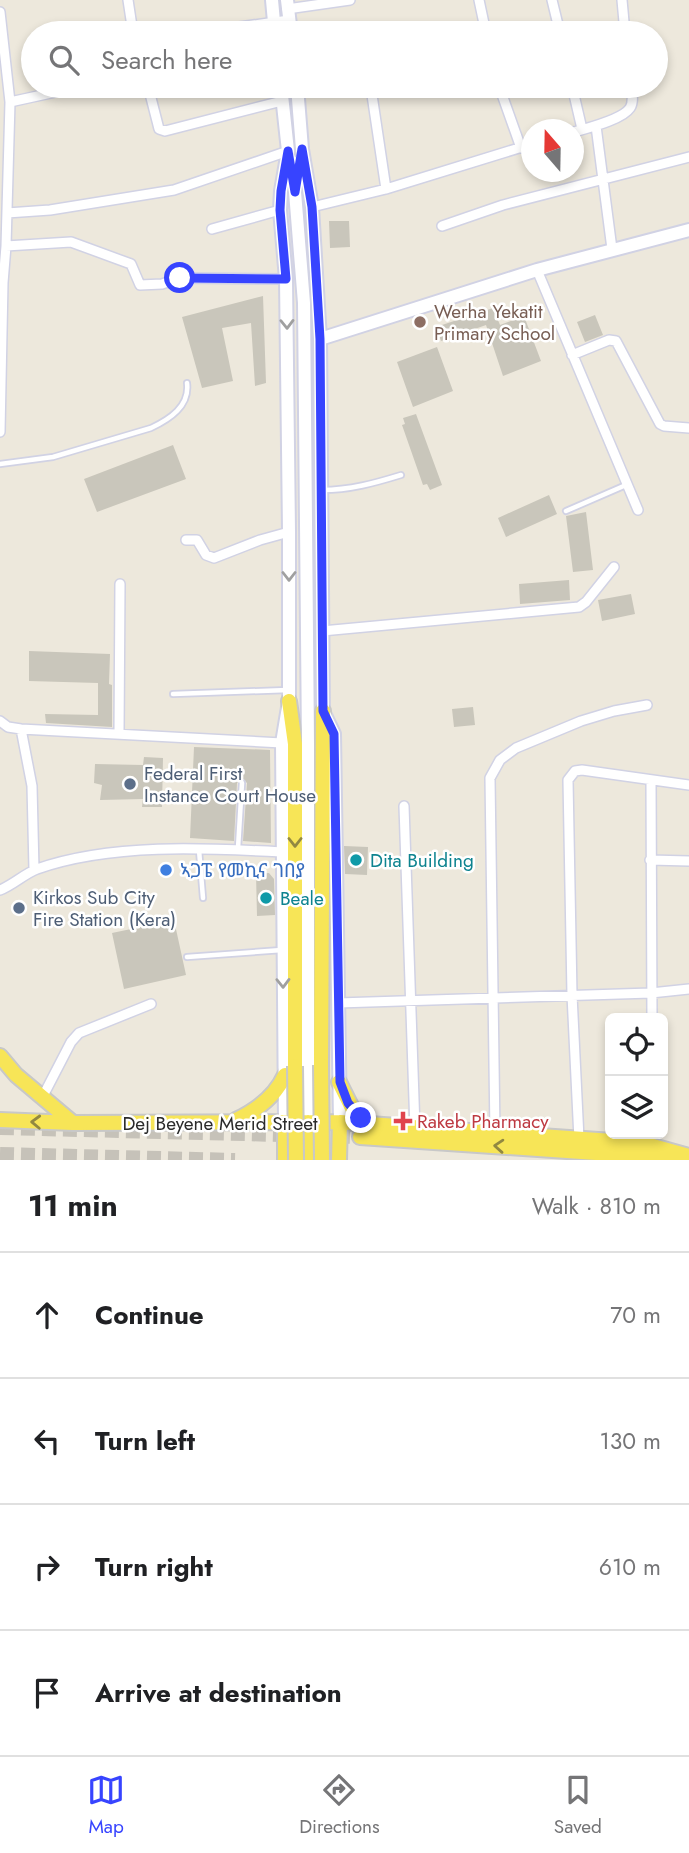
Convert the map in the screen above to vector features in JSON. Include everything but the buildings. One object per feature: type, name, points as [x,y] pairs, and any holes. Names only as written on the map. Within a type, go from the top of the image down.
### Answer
[{"type":"main road","points":[[272,0],[274,21]]},
{"type":"main road","points":[[298,98],[302,149],[312,207],[320,339],[322,1160]]},
{"type":"main road","points":[[282,100],[295,192],[304,303],[308,1160]]},
{"type":"main road","points":[[295,192],[302,149]]},
{"type":"main road","points":[[285,1160],[285,1122],[290,1071],[295,744],[289,695],[286,279],[280,210],[288,151]]},
{"type":"main road","points":[[320,339],[537,270],[689,230]]},
{"type":"main road","points":[[289,695],[282,743],[283,950],[296,1160]]},
{"type":"main road","points":[[323,711],[334,734],[339,1160]]},
{"type":"main road","points":[[0,1056],[16,1075],[72,1123]]},
{"type":"main road","points":[[232,1122],[250,1114],[271,1097],[290,1071]]},
{"type":"main road","points":[[340,1082],[354,1112],[371,1124]]},
{"type":"main road","name":"Dej Beyene Merid Street","points":[[0,1120],[72,1123],[340,1122],[642,1143],[655,1140],[689,1158]]},
{"type":"main road","points":[[360,1137],[689,1158]]},
{"type":"street","points":[[128,0],[131,21]]},
{"type":"street","points":[[288,16],[350,0]]},
{"type":"street","points":[[479,0],[483,21]]},
{"type":"street","points":[[552,0],[557,21]]},
{"type":"street","points":[[622,0],[624,21]]},
{"type":"street","points":[[0,12],[10,102],[7,213],[3,231],[6,246],[1,312],[0,432]]},
{"type":"street","points":[[10,102],[28,98]]},
{"type":"street","points":[[150,98],[155,120],[159,129],[164,131],[282,100]]},
{"type":"street","points":[[373,98],[386,189]]},
{"type":"street","points":[[312,207],[386,189],[521,148],[503,98]]},
{"type":"street","points":[[574,98],[576,119]]},
{"type":"street","points":[[584,129],[623,114],[630,108],[633,98]]},
{"type":"street","points":[[596,126],[612,249]]},
{"type":"street","points":[[7,213],[50,210],[174,190],[288,151]]},
{"type":"street","points":[[442,226],[503,205],[689,158]]},
{"type":"street","points":[[212,229],[280,210]]},
{"type":"street","points":[[6,246],[71,242],[131,264],[140,285],[162,284],[180,278],[286,279]]},
{"type":"street","points":[[537,270],[638,510]]},
{"type":"street","points":[[572,355],[609,340],[616,341],[622,347],[640,390],[660,424],[689,428]]},
{"type":"street","points":[[186,540],[197,540],[206,555],[214,558],[289,532]]},
{"type":"street","points":[[322,631],[579,607],[614,567]]},
{"type":"street","points":[[119,733],[120,584]]},
{"type":"street","points":[[495,1133],[490,778],[500,760],[516,748],[581,721],[647,705]]},
{"type":"street","points":[[0,721],[8,727],[21,729],[282,743]]},
{"type":"street","points":[[21,729],[32,786],[34,870]]},
{"type":"street","points":[[579,1139],[572,995],[568,780],[575,771],[582,770],[689,785]]},
{"type":"street","points":[[651,780],[652,1013]]},
{"type":"street","points":[[404,806],[415,1129]]},
{"type":"street","points":[[0,890],[34,870],[79,857],[117,852],[238,849],[283,852]]},
{"type":"street","points":[[650,860],[689,861]]},
{"type":"street","points":[[338,1003],[651,993],[689,989]]},
{"type":"street","points":[[43,1098],[71,1042],[79,1033],[152,1004]]},
{"type":"lane","points":[[0,464],[53,457],[151,428],[163,422],[183,405],[189,394],[187,383]]},
{"type":"lane","points":[[321,490],[343,490],[401,475]]},
{"type":"lane","points":[[566,510],[626,485]]},
{"type":"lane","points":[[173,694],[289,695]]},
{"type":"lane","points":[[238,849],[243,783]]},
{"type":"lane","points":[[199,850],[203,898]]},
{"type":"lane","points":[[187,957],[283,950]]},
{"type":"tunnel","points":[[0,1128],[360,1137]]},
{"type":"tunnel","points":[[0,1154],[235,1160]]},
{"type":"place","name":"Werha Yekatit Primary School","points":[[420,322]]},
{"type":"place","name":"Federal First Instance Court House","points":[[130,784]]},
{"type":"place","name":"Dita Building","points":[[356,860]]},
{"type":"place","name":"ኣጋፔ የመኪና ገበያ","points":[[166,870]]},
{"type":"place","name":"Beale","points":[[266,898]]},
{"type":"place","name":"Kirkos Sub City Fire Station (Kera)","points":[[19,908]]},
{"type":"place","name":"Rakeb Pharmacy","points":[[403,1121]]},
{"type":"route","points":[[180,278],[286,279],[281,191],[288,151],[295,192],[302,149],[312,207],[320,339],[323,711],[334,734],[340,1082],[348,1103],[361,1118]]}]
